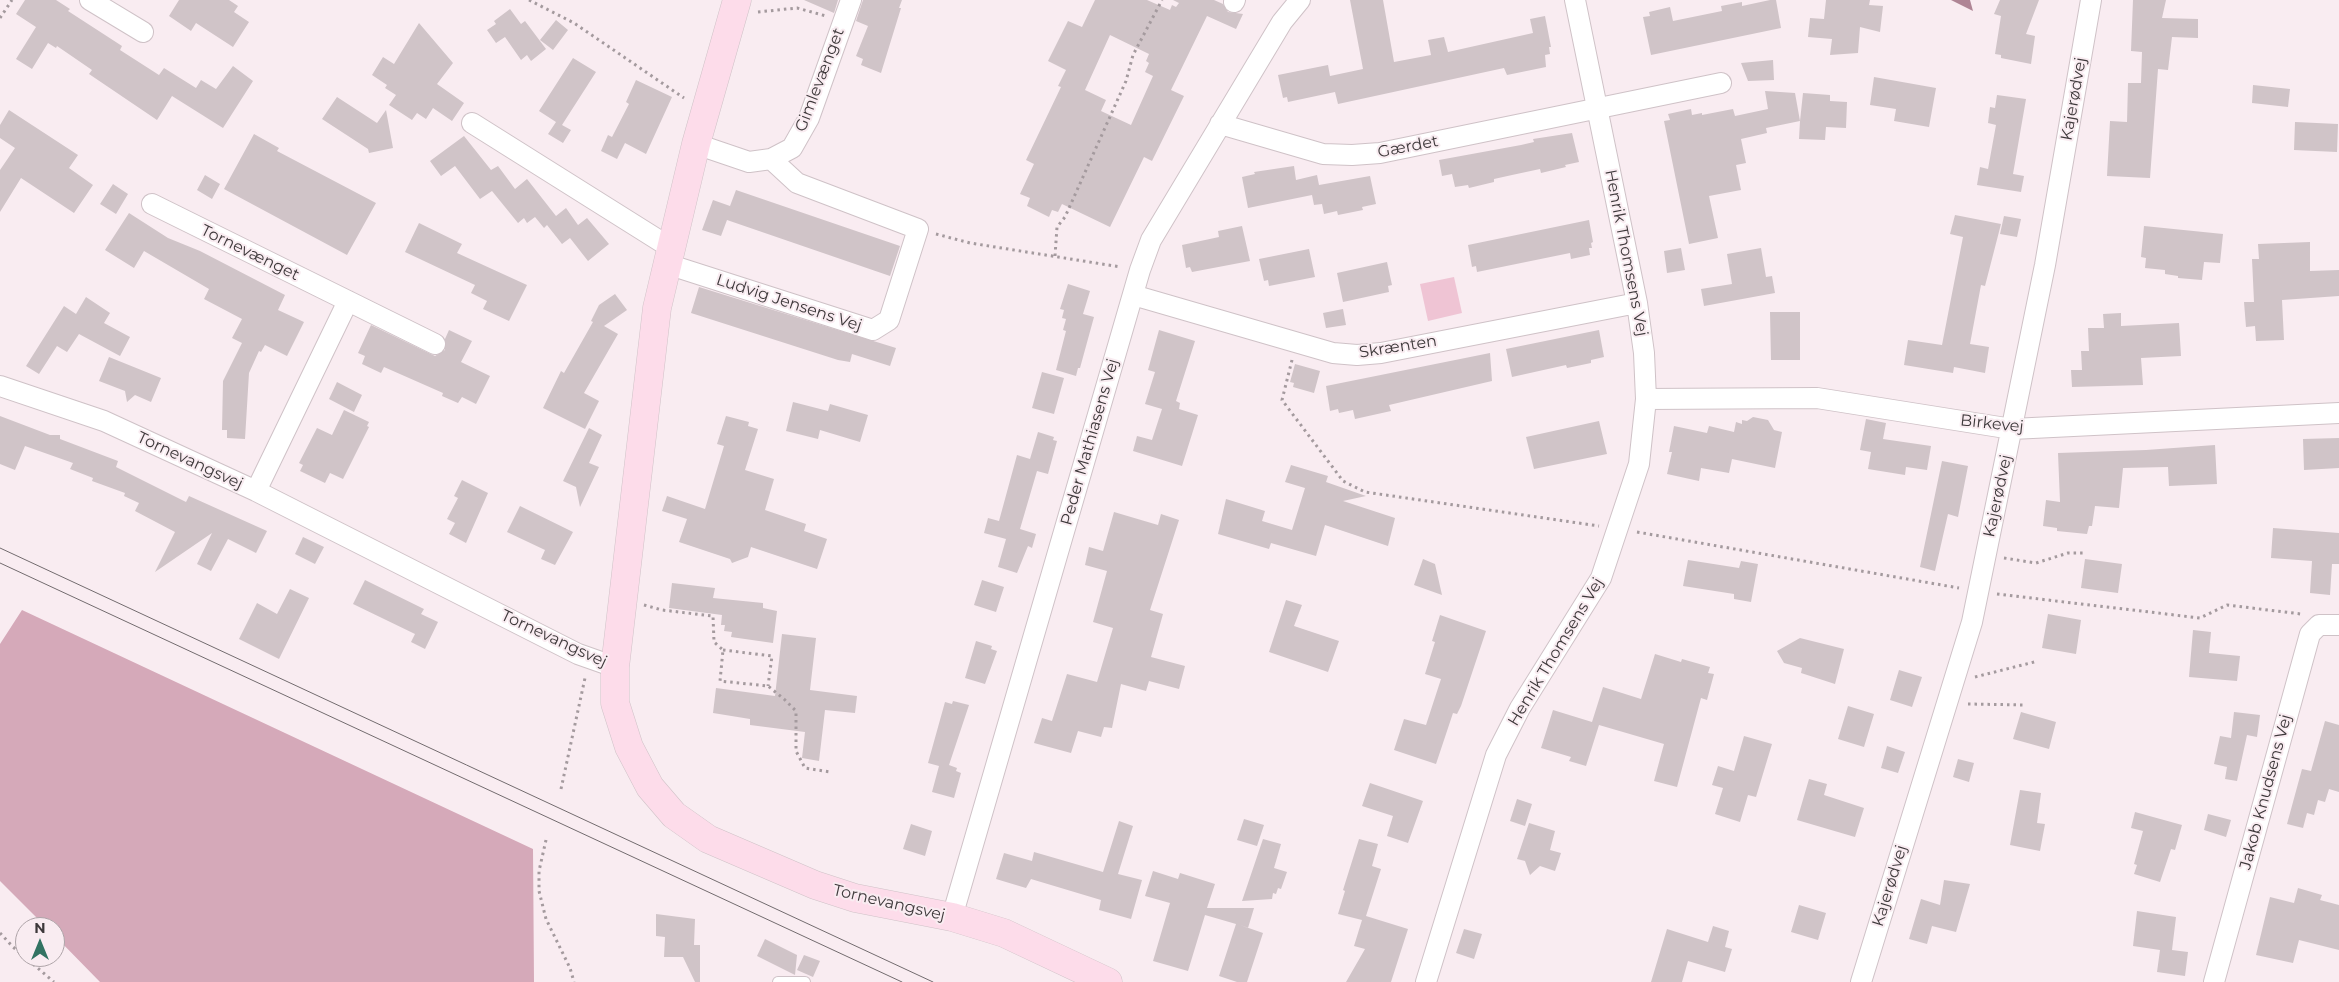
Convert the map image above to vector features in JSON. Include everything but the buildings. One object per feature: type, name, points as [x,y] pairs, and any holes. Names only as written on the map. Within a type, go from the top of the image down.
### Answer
[{"type":"street","points":[[90,0],[122,8],[142,32]]},
{"type":"street","name":"Gimlevænget","points":[[696,144],[749,162],[771,159],[792,148],[809,118],[851,0]]},
{"type":"street","name":"Peder Mathiasens Vej","points":[[952,917],[1132,295],[1151,240],[1282,22],[1300,0]]},
{"type":"street","name":"Henrik Thomsens Vej","points":[[1426,982],[1496,755],[1520,708],[1601,578],[1619,529],[1639,464],[1646,399],[1644,353],[1637,302],[1575,0]]},
{"type":"street","name":"Kajerødvej","points":[[1861,982],[1972,622],[2046,256],[2091,0]]},
{"type":"street","points":[[615,668],[657,308],[696,144],[735,7]]},
{"type":"street","points":[[1597,109],[1721,83]]},
{"type":"street","name":"Gærdet","points":[[1220,124],[1323,154],[1352,155],[1380,153],[1597,109]]},
{"type":"street","name":"Ludvig Jensens Vej","points":[[472,123],[669,256],[873,330],[889,320],[918,229]]},
{"type":"street","points":[[771,159],[797,183],[918,229]]},
{"type":"street","name":"Tornevænget","points":[[152,204],[435,344]]},
{"type":"street","name":"Skrænten","points":[[1132,295],[1333,353],[1357,355],[1382,353],[1637,302]]},
{"type":"street","points":[[256,491],[348,301]]},
{"type":"street","name":"Tornevangsvej","points":[[0,386],[104,421],[256,491],[589,658],[615,668],[615,702],[628,747],[650,787],[674,815],[708,839],[815,885],[855,898],[952,917],[1004,933],[1108,982]]},
{"type":"street","name":"Birkevej","points":[[1646,399],[1817,398],[2012,429],[2339,413]]},
{"type":"street","points":[[2319,625],[2339,625]]},
{"type":"street","name":"Jakob Knudsens Vej","points":[[2214,982],[2310,634],[2319,625]]},
{"type":"lane","points":[[778,982],[805,982]]},
{"type":"path","points":[[0,18],[12,0]]},
{"type":"path","points":[[529,0],[574,23],[705,112]]},
{"type":"path","points":[[1055,256],[1058,227],[1065,217],[1126,81],[1132,55],[1162,0]]},
{"type":"path","points":[[735,7],[797,8],[843,21]]},
{"type":"path","points":[[918,229],[970,242],[1140,270]]},
{"type":"path","points":[[1296,342],[1282,400],[1343,482],[1365,492],[1619,529],[1978,592],[2200,618],[2227,606],[2302,614],[2319,625]]},
{"type":"path","points":[[1986,555],[2036,563],[2068,553],[2084,553]]},
{"type":"path","points":[[623,599],[662,610],[712,616],[714,642],[723,650],[772,656],[768,686]]},
{"type":"path","points":[[723,650],[720,681],[768,686],[796,711],[796,751],[805,768],[830,772]]},
{"type":"path","points":[[561,789],[580,711],[589,658]]},
{"type":"path","points":[[1955,677],[1965,679],[2038,661]]},
{"type":"path","points":[[1948,700],[1960,704],[2025,705]]},
{"type":"path","points":[[546,840],[539,871],[539,891],[546,919],[570,968],[574,982]]},
{"type":"path","points":[[0,933],[13,947],[54,982]]},
{"type":"shaded area","points":[[1951,0],[1970,0],[1973,11]]},
{"type":"shaded area","points":[[1454,277],[1462,313],[1428,321],[1420,284]]},
{"type":"shaded area","points":[[22,610],[533,849],[534,982],[100,982],[65,946],[65,917],[36,917],[0,881],[0,644]]},
{"type":"tram line","points":[[0,548],[933,982]]},
{"type":"tram line","points":[[0,563],[902,982]]}]
